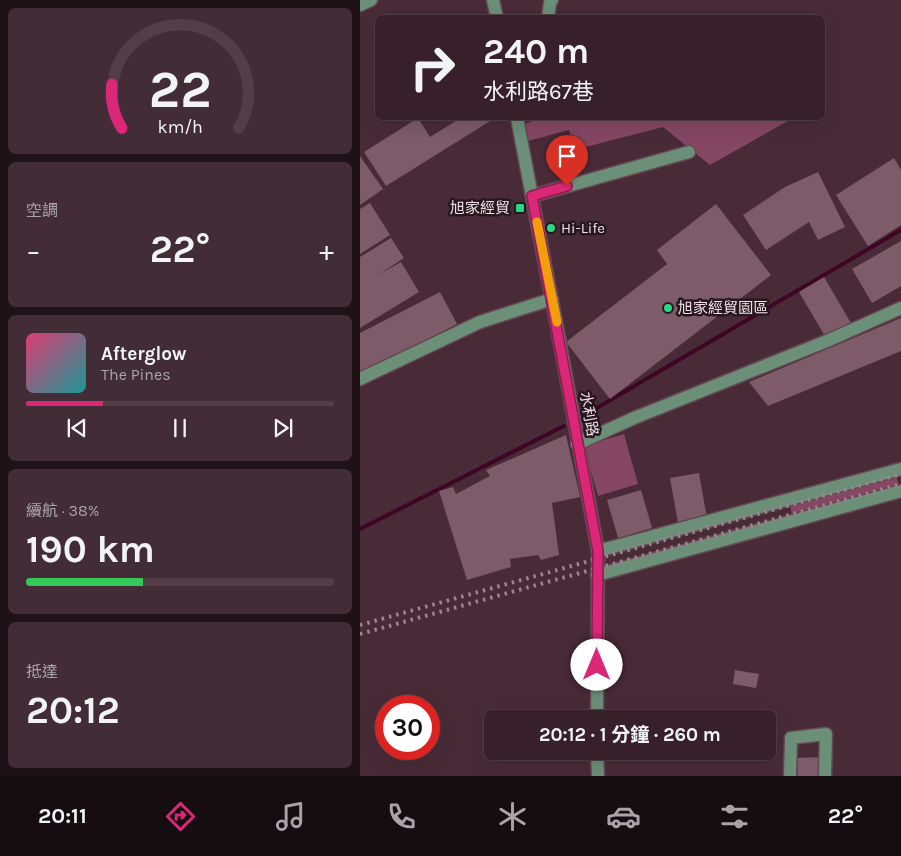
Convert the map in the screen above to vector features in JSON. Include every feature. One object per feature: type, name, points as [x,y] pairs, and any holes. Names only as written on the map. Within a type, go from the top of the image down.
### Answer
[{"type":"street","points":[[360,5],[371,0]]},
{"type":"street","points":[[493,0],[496,15]]},
{"type":"street","points":[[548,15],[552,0]]},
{"type":"street","name":"水利路","points":[[517,120],[598,551],[597,710]]},
{"type":"street","points":[[532,196],[689,152]]},
{"type":"street","points":[[360,379],[480,322],[552,300]]},
{"type":"street","points":[[577,444],[634,418],[827,341],[901,308]]},
{"type":"street","points":[[598,551],[901,469]]},
{"type":"street","points":[[597,575],[901,491]]},
{"type":"street","points":[[779,502],[776,510],[777,514],[785,523]]},
{"type":"street","points":[[722,518],[731,528],[728,539]]},
{"type":"street","points":[[790,776],[790,738],[826,734],[825,776]]},
{"type":"street","points":[[598,760],[598,776]]},
{"type":"shaded area","points":[[534,120],[789,120],[710,165],[663,127],[574,150],[569,130],[524,142],[521,126]]},
{"type":"shaded area","points":[[624,434],[638,484],[598,496],[584,446]]},
{"type":"shaded area","points":[[895,473],[900,489],[793,518],[789,502]]},
{"type":"building","points":[[415,120],[419,120],[430,137],[458,120],[492,120],[386,186],[364,152]]},
{"type":"building","points":[[360,156],[383,189],[360,205]]},
{"type":"building","points":[[894,158],[901,170],[901,225],[868,246],[836,195]]},
{"type":"building","points":[[818,172],[845,227],[818,240],[809,222],[766,250],[743,215],[785,187]]},
{"type":"building","points":[[370,203],[390,235],[360,254],[360,209]]},
{"type":"building","name":"旭家經貿園區","points":[[716,204],[771,275],[610,399],[566,342],[667,264],[657,250]]},
{"type":"building","points":[[391,238],[404,258],[378,275],[401,262],[419,292],[360,328],[360,257]]},
{"type":"building","points":[[901,241],[901,286],[872,303],[852,269]]},
{"type":"building","points":[[824,277],[851,323],[826,338],[799,292]]},
{"type":"building","points":[[440,292],[457,324],[360,374],[360,333]]},
{"type":"building","points":[[901,318],[901,351],[768,406],[749,382]]},
{"type":"building","points":[[566,435],[580,497],[552,503],[559,555],[541,560],[538,555],[510,559],[511,567],[467,580],[439,491],[453,487],[456,494],[490,476],[486,470]]},
{"type":"building","points":[[699,473],[707,518],[678,523],[670,478]]},
{"type":"building","points":[[641,490],[652,528],[618,538],[607,500]]},
{"type":"building","points":[[735,670],[759,674],[756,688],[733,684]]},
{"type":"building","points":[[823,757],[823,776],[798,776],[797,758]]},
{"type":"waterway","points":[[583,416],[901,230]]},
{"type":"waterway","points":[[360,529],[564,426]]},
{"type":"railway","points":[[360,625],[901,474]]},
{"type":"railway","points":[[360,634],[901,484]]},
{"type":"slow traffic","points":[[537,222],[557,322]]},
{"type":"place","name":"旭家經貿","points":[[520,208]]},
{"type":"place","name":"Hi-Life","points":[[551,228]]},
{"type":"place","name":"旭家經貿園區","points":[[668,308]]},
{"type":"route","points":[[567,186],[532,196],[598,551],[597,665]]}]
